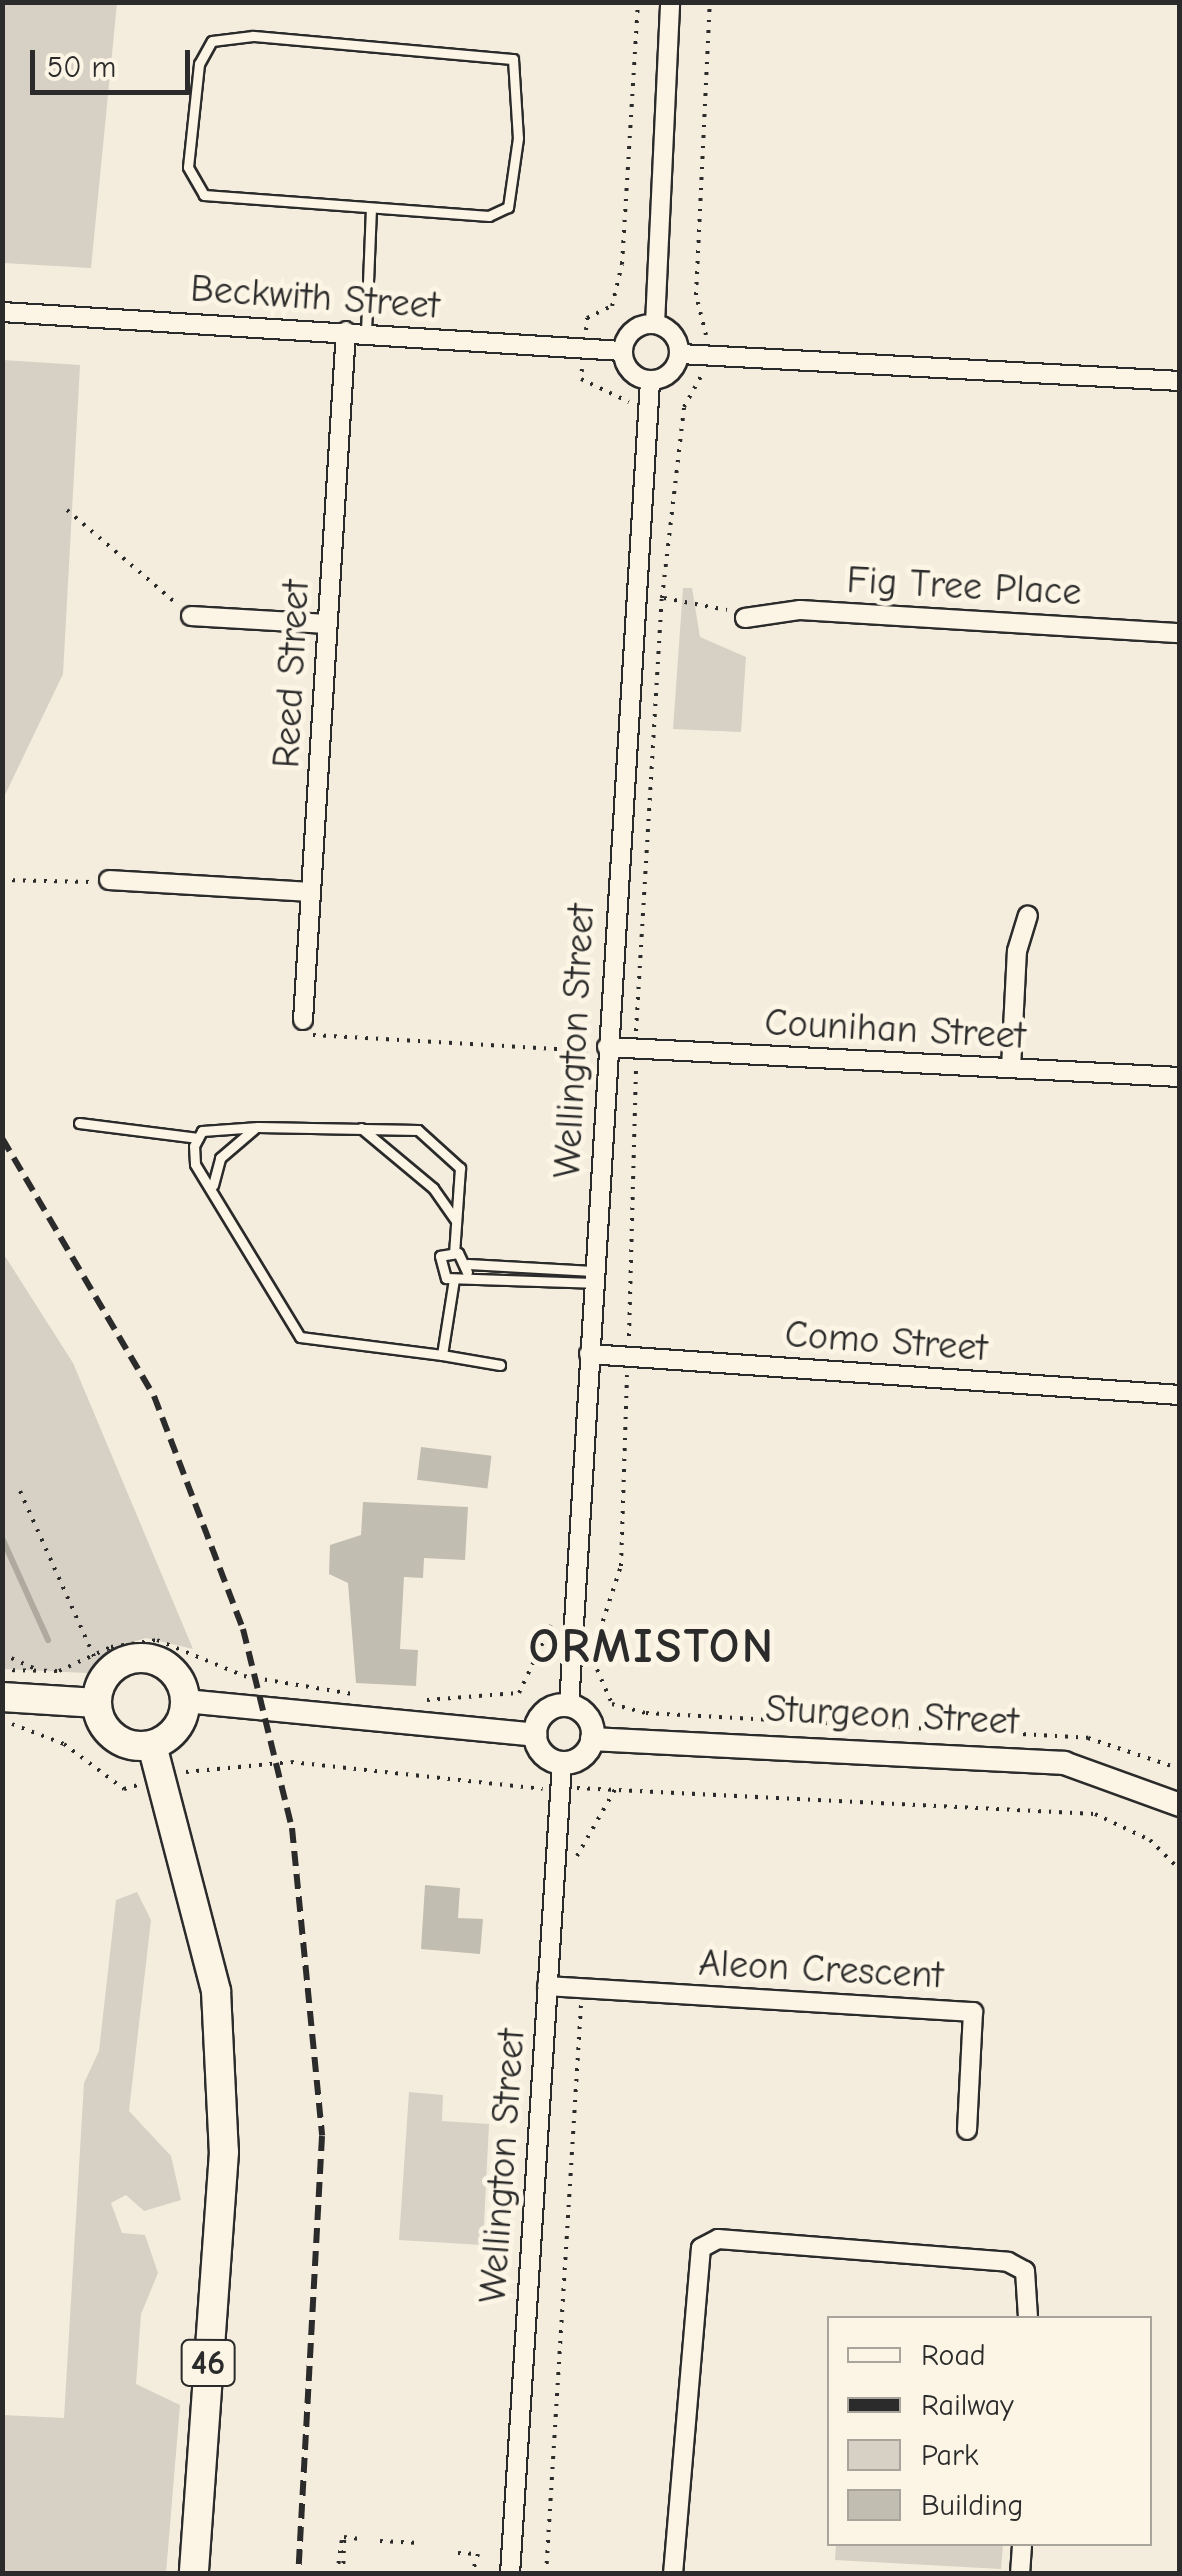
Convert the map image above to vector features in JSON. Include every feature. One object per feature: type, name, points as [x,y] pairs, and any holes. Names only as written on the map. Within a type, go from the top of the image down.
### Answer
[{"type":"main road","points":[[140,1658],[171,1670],[185,1701],[176,1728],[152,1745],[114,1737],[97,1703],[109,1672],[140,1658]]},
{"type":"main road","points":[[2,1697],[97,1703]]},
{"type":"main road","name":"46","points":[[152,1745],[216,1991],[224,2152],[194,2574]]},
{"type":"street","points":[[654,324],[670,2]]},
{"type":"street","name":"Beckwith Street","points":[[2,312],[622,351]]},
{"type":"street","points":[[654,324],[673,334],[680,354],[670,374],[650,381],[630,372],[622,351],[632,331],[654,324]]},
{"type":"street","name":"Reed Street","points":[[303,1020],[346,331]]},
{"type":"street","points":[[680,354],[1180,381]]},
{"type":"street","name":"Wellington Street","points":[[569,1706],[650,381]]},
{"type":"street","name":"Fig Tree Place","points":[[745,618],[800,610],[1180,633]]},
{"type":"street","points":[[191,616],[328,624]]},
{"type":"street","points":[[109,880],[311,892]]},
{"type":"street","points":[[1011,1068],[1017,951],[1028,916]]},
{"type":"street","name":"Counihan Street","points":[[607,1047],[1180,1077]]},
{"type":"street","name":"Como Street","points":[[588,1354],[1180,1394]]},
{"type":"street","points":[[185,1701],[535,1735]]},
{"type":"street","points":[[569,1706],[587,1718],[592,1739],[582,1756],[562,1763],[543,1754],[535,1735],[545,1712],[569,1706]]},
{"type":"street","name":"Sturgeon Street","points":[[592,1739],[1064,1763],[1180,1806]]},
{"type":"street","name":"Wellington Street","points":[[510,2574],[562,1763]]},
{"type":"street","name":"Aleon Crescent","points":[[547,1986],[973,2012],[967,2130]]},
{"type":"street","points":[[673,2574],[701,2248],[718,2239],[1008,2262],[1025,2271],[1028,2316]]},
{"type":"street","points":[[1020,2574],[1022,2546]]},
{"type":"lane","points":[[254,36],[513,59],[518,138],[502,213],[371,208],[216,198],[195,188],[188,167],[199,64],[212,41],[254,36]]},
{"type":"lane","points":[[366,332],[371,208]]},
{"type":"lane","points":[[79,1123],[198,1138],[258,1127],[418,1130],[437,1141],[460,1168],[454,1253],[467,1268]]},
{"type":"lane","points":[[359,1126],[433,1188],[456,1220]]},
{"type":"lane","points":[[213,1185],[220,1158],[258,1127]]},
{"type":"lane","points":[[198,1138],[194,1164],[213,1185],[300,1338],[500,1365]]},
{"type":"lane","points":[[454,1253],[437,1265],[454,1279]]},
{"type":"lane","points":[[442,1355],[454,1279],[467,1268],[593,1277]]},
{"type":"path","points":[[638,2],[622,264],[612,306],[587,318],[581,379],[648,404],[684,407]]},
{"type":"path","points":[[67,510],[191,616]]},
{"type":"path","points":[[634,596],[703,599],[745,618]]},
{"type":"path","points":[[2,880],[109,880]]},
{"type":"path","points":[[303,1020],[302,1034],[607,1047]]},
{"type":"path","points":[[20,1491],[94,1659]]},
{"type":"path","points":[[420,1700],[520,1693],[551,1626]]},
{"type":"path","points":[[2,1670],[40,1671],[157,1640],[244,1676],[371,1696]]},
{"type":"path","points":[[2,1654],[40,1671]]},
{"type":"path","points":[[2,1722],[39,1730],[124,1789],[256,1761],[499,1791],[616,1786],[1095,1814],[1150,1840],[1180,1870]]},
{"type":"path","points":[[552,1907],[616,1786]]},
{"type":"path","points":[[546,2574],[581,1988]]},
{"type":"path","points":[[340,2574],[344,2537],[360,2538]]},
{"type":"path","points":[[380,2541],[420,2543]]},
{"type":"path","points":[[458,2552],[478,2554],[472,2574]]},
{"type":"green space","points":[[2,3],[117,3],[91,268],[3,263]]},
{"type":"green space","points":[[3,360],[80,365],[63,674],[3,799]]},
{"type":"green space","points":[[683,588],[692,588],[700,637],[746,657],[741,732],[673,729]]},
{"type":"green space","points":[[3,1253],[73,1363],[193,1649],[146,1638],[109,1649],[87,1673],[3,1669]]},
{"type":"green space","points":[[137,1892],[151,1920],[129,2111],[171,2156],[181,2200],[144,2211],[126,2195],[111,2203],[122,2233],[145,2235],[158,2273],[141,2314],[136,2384],[180,2405],[166,2573],[3,2573],[3,2415],[64,2418],[84,2083],[99,2051],[116,1900]]},
{"type":"green space","points":[[409,2092],[443,2095],[442,2121],[489,2124],[483,2245],[399,2240]]},
{"type":"green space","points":[[836,2546],[1003,2546],[1001,2569],[835,2560]]},
{"type":"building","points":[[421,1447],[491,1456],[487,1488],[417,1480]]},
{"type":"building","points":[[363,1502],[468,1507],[465,1560],[424,1558],[423,1578],[404,1577],[400,1649],[418,1650],[416,1686],[356,1683],[348,1583],[329,1574],[330,1545],[361,1535]]},
{"type":"building","points":[[425,1885],[460,1888],[458,1918],[483,1919],[480,1954],[421,1949]]},
{"type":"waterway","points":[[2,1538],[48,1640]]},
{"type":"railway","points":[[2,1138],[154,1396],[243,1629],[292,1828],[322,2136],[298,2574]]},
{"type":"district","name":"ORMISTON","points":[[652,1647]]}]
